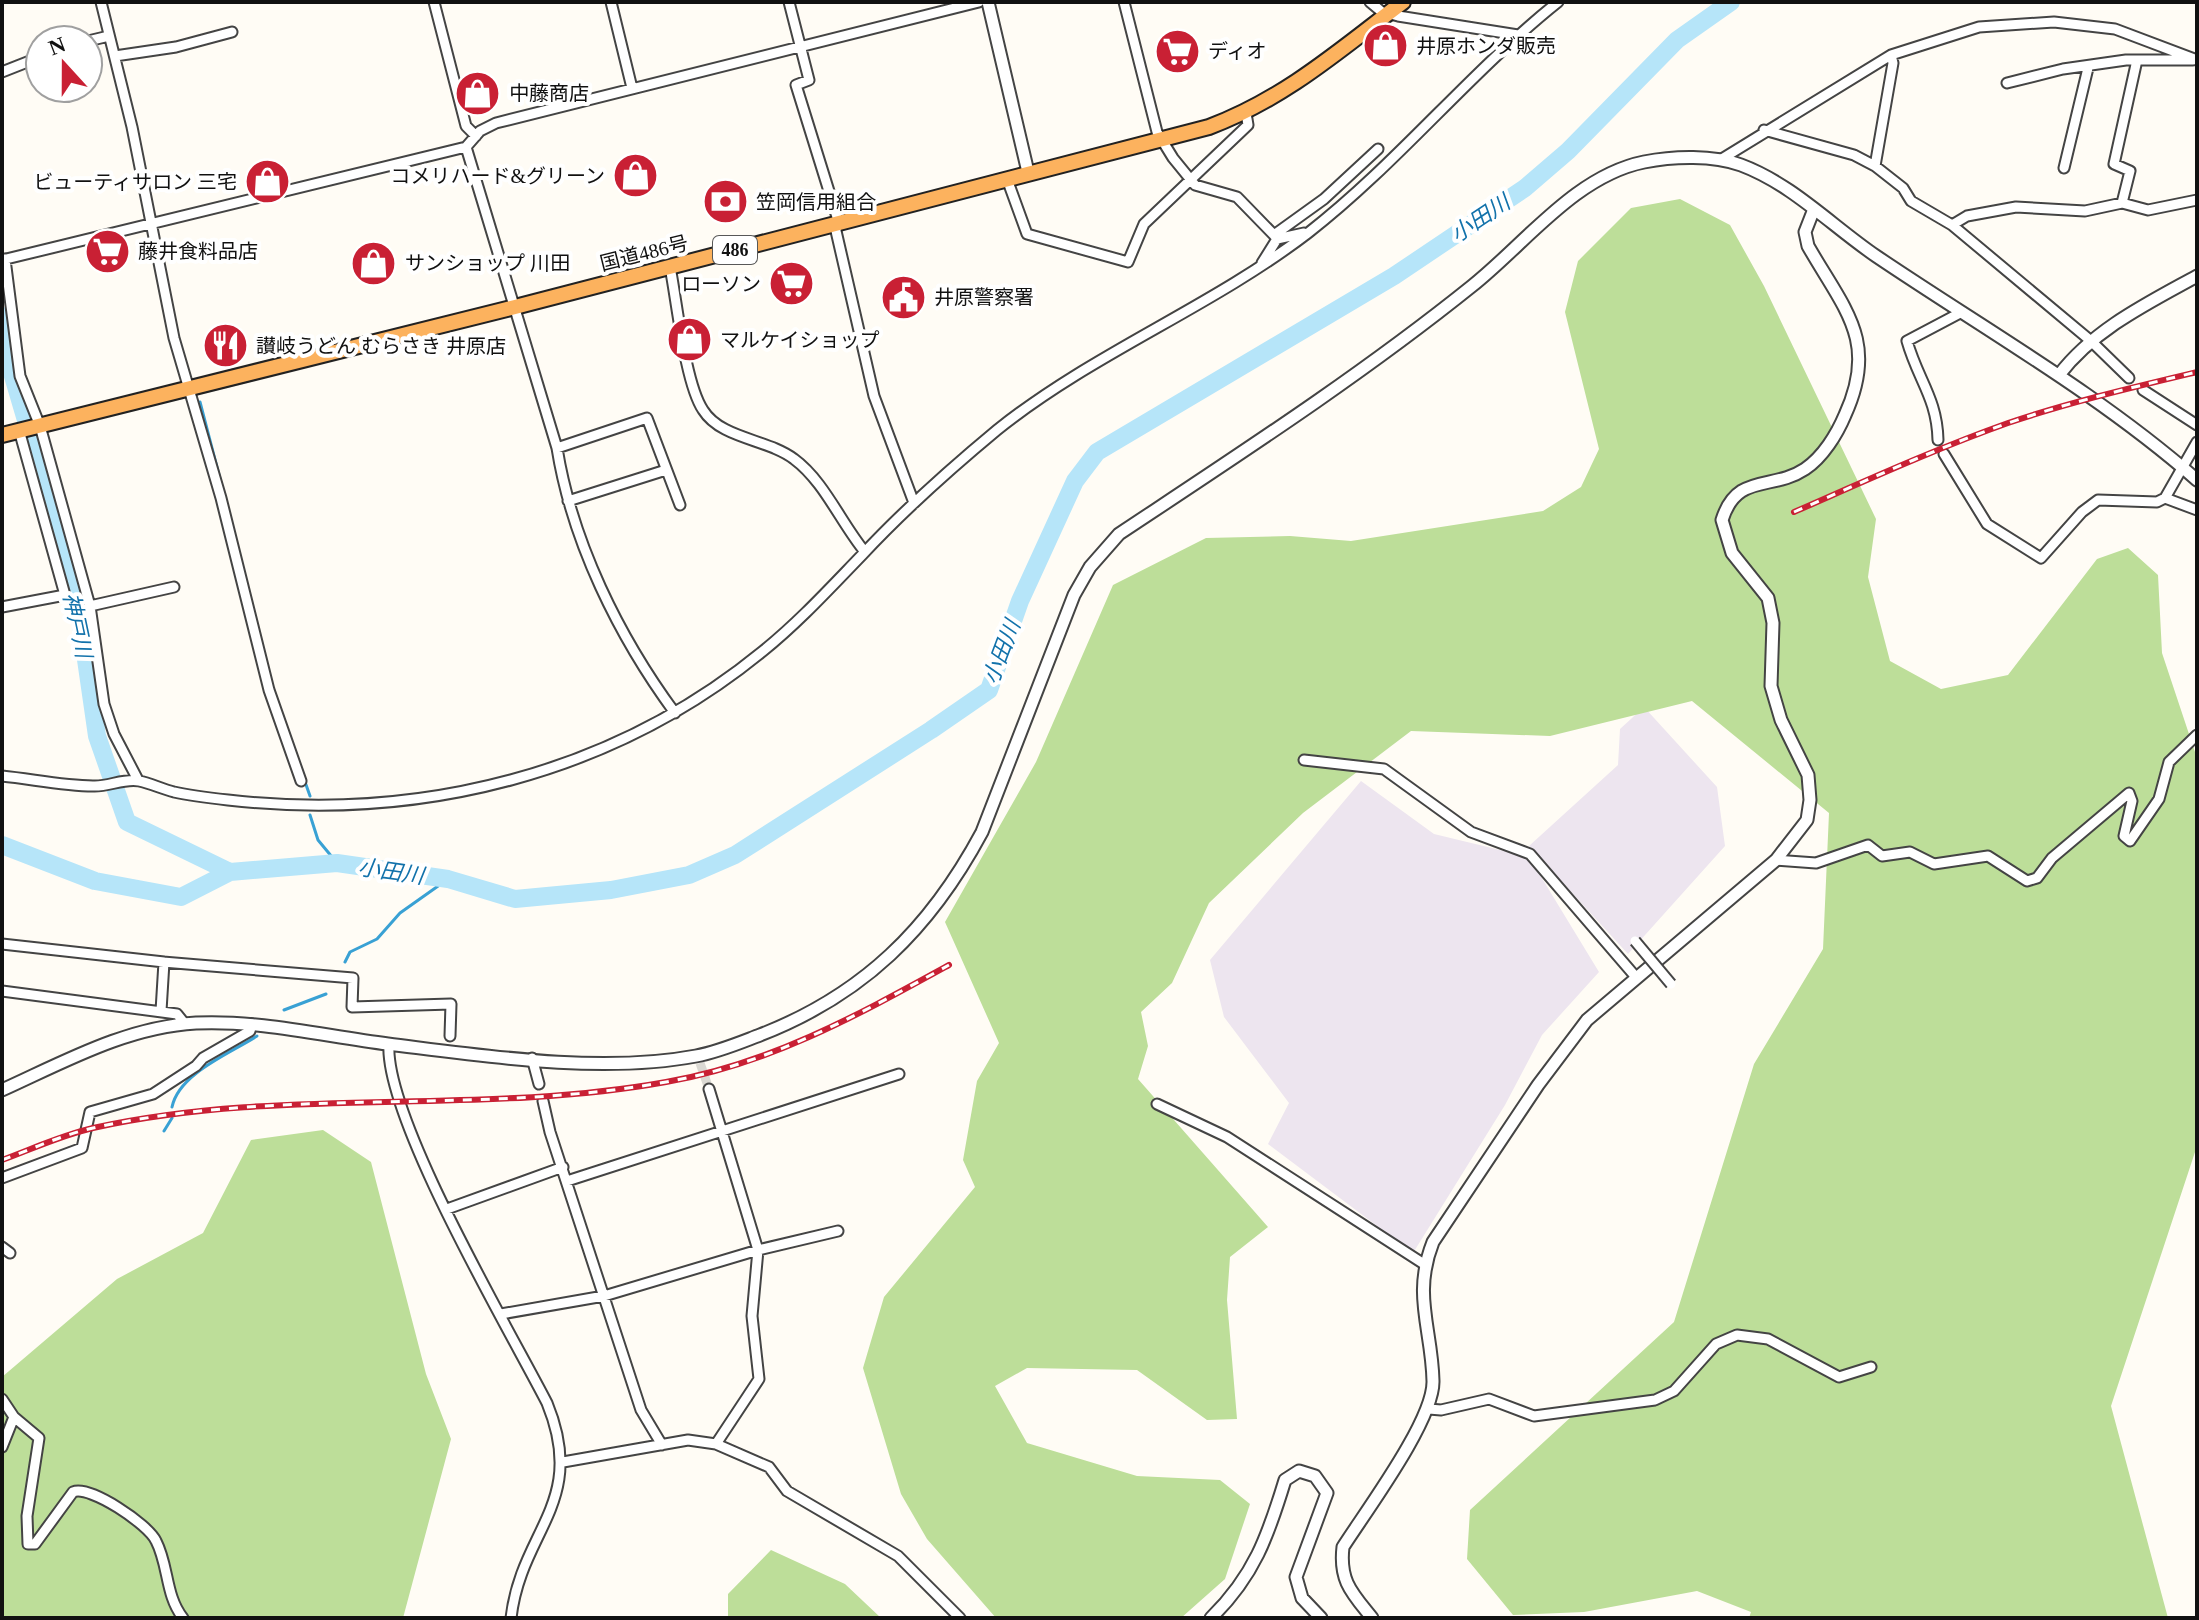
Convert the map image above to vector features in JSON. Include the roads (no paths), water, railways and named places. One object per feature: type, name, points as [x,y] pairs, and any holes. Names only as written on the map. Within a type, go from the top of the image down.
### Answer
[{"type":"highway","name":"国道486号","points":[[2,435],[1163,140],[1246,113],[1297,84],[1403,2]]},
{"type":"street","points":[[101,2],[152,223],[174,338],[190,387],[269,690],[301,781]]},
{"type":"street","points":[[434,2],[466,126],[476,136]]},
{"type":"street","points":[[611,2],[632,88]]},
{"type":"street","points":[[789,2],[809,80],[796,85],[837,225],[874,396],[914,503]]},
{"type":"street","points":[[2,607],[65,595],[29,428],[3,259],[466,147],[496,123],[979,2]]},
{"type":"street","points":[[988,2],[1028,172]]},
{"type":"street","points":[[1124,2],[1157,132],[1190,181],[1203,190],[1243,201],[1275,237]]},
{"type":"street","points":[[1370,2],[1389,13],[1518,35]]},
{"type":"street","points":[[2,776],[104,786],[134,781],[177,793],[269,804],[387,803],[442,798],[491,788],[572,761],[675,713],[768,648],[914,503],[985,440],[1050,390],[1261,266],[1306,234],[1385,166],[1518,35],[1558,2]]},
{"type":"street","points":[[1720,160],[1764,130],[1891,55],[1979,27],[2054,22],[2115,29],[2197,60]]},
{"type":"street","points":[[115,56],[176,47],[232,32]]},
{"type":"street","points":[[104,37],[109,36]]},
{"type":"street","points":[[1875,166],[1893,63],[1891,55]]},
{"type":"street","points":[[2007,83],[2063,69],[2137,60],[2197,60]]},
{"type":"street","points":[[2122,203],[2130,171],[2114,164],[2137,60]]},
{"type":"street","points":[[2,72],[24,63]]},
{"type":"street","points":[[2064,168],[2088,68]]},
{"type":"street","points":[[1007,179],[1027,234],[1128,262],[1144,224],[1248,125],[1246,113]]},
{"type":"street","points":[[1764,130],[1854,155],[1875,166],[1903,188],[1911,201],[1952,225],[2091,341],[2129,378]]},
{"type":"street","points":[[466,147],[557,448],[568,501],[620,626],[675,713]]},
{"type":"street","points":[[1261,266],[1275,237],[1324,199],[1378,149]]},
{"type":"street","points":[[2,1090],[136,1033],[185,1024],[252,1024],[389,1044],[620,1064],[699,1060],[807,1016],[854,987],[896,951],[962,869],[982,832],[1074,595],[1090,567],[1119,534],[1345,380],[1446,305],[1592,182],[1642,162],[1720,160],[1742,166],[1775,183],[1960,313],[2059,375],[2197,480]]},
{"type":"street","points":[[1352,172],[1385,166]]},
{"type":"street","points":[[1952,225],[1967,216],[1993,210],[2085,211],[2122,203],[2148,210],[2197,200]]},
{"type":"street","points":[[1372,1618],[1340,1570],[1343,1547],[1429,1409],[1433,1382],[1421,1300],[1424,1264],[1433,1242],[1538,1085],[1587,1020],[1635,976],[1776,860],[1807,820],[1810,800],[1808,775],[1781,720],[1771,686],[1773,623],[1768,598],[1732,553],[1722,520],[1736,495],[1750,486],[1805,469],[1824,451],[1856,390],[1861,366],[1858,338],[1808,246],[1805,232],[1814,209]]},
{"type":"street","points":[[1275,237],[1306,234]]},
{"type":"street","points":[[670,267],[695,391],[705,414],[724,427],[784,452],[801,464],[865,552]]},
{"type":"street","points":[[2059,375],[2091,341],[2141,306],[2197,276]]},
{"type":"street","points":[[1938,440],[1934,400],[1913,361],[1907,341],[1960,313]]},
{"type":"street","points":[[2143,390],[2197,425]]},
{"type":"street","points":[[557,448],[647,418],[680,505]]},
{"type":"street","points":[[29,428],[90,606],[108,716],[134,781]]},
{"type":"street","points":[[1944,454],[1987,524],[2041,558],[2082,512],[2098,500],[2157,502],[2165,498],[2197,442]]},
{"type":"street","points":[[568,501],[666,470]]},
{"type":"street","points":[[2165,498],[2197,510]]},
{"type":"street","points":[[90,606],[174,587]]},
{"type":"street","points":[[1776,860],[1816,863],[1868,845],[1882,856],[1910,852],[1934,864],[1988,856],[2027,881],[2037,878],[2052,858],[2129,793],[2132,801],[2124,836],[2130,841],[2159,799],[2169,762],[2197,735]]},
{"type":"street","points":[[1304,760],[1384,769],[1471,832],[1530,854],[1635,976]]},
{"type":"street","points":[[1635,941],[1671,984]]},
{"type":"street","points":[[2,944],[353,978],[352,1007],[451,1004],[450,1036]]},
{"type":"street","points":[[161,1011],[163,962]]},
{"type":"street","points":[[2,991],[161,1011],[177,1014],[185,1024]]},
{"type":"street","points":[[2,1178],[82,1148],[90,1112],[153,1094],[196,1066],[203,1058],[250,1031],[252,1024]]},
{"type":"street","points":[[389,1044],[389,1066],[404,1114],[447,1209],[547,1403],[563,1462],[553,1504],[522,1573],[511,1618]]},
{"type":"street","points":[[532,1058],[539,1084]]},
{"type":"street","points":[[567,1181],[899,1074]]},
{"type":"street","points":[[709,1089],[758,1250],[752,1316],[759,1379],[716,1444]]},
{"type":"street","points":[[543,1101],[641,1410],[662,1445]]},
{"type":"street","points":[[1157,1104],[1227,1137],[1424,1264]]},
{"type":"street","points":[[447,1209],[563,1167]]},
{"type":"street","points":[[501,1314],[604,1296],[758,1250],[838,1231]]},
{"type":"street","points":[[1429,1409],[1441,1410],[1489,1399],[1534,1416],[1655,1400],[1674,1391],[1716,1344],[1737,1335],[1768,1339],[1839,1377],[1871,1367]]},
{"type":"street","points":[[2,1399],[14,1417],[35,1432],[40,1442],[27,1516],[28,1544],[35,1544],[73,1492],[89,1490],[143,1526],[156,1539],[173,1603],[183,1618]]},
{"type":"street","points":[[2,1447],[14,1417]]},
{"type":"street","points":[[563,1462],[688,1440],[716,1444],[769,1467],[787,1491],[898,1556],[960,1618]]},
{"type":"street","points":[[1211,1618],[1232,1598],[1267,1540],[1285,1480],[1299,1471],[1315,1476],[1327,1493],[1296,1577],[1302,1598],[1321,1618]]},
{"type":"waterway","name":"小田川","points":[[2,845],[95,881],[181,897],[230,872],[337,863],[448,879],[515,899],[611,890],[689,875],[735,855],[989,690],[1020,601],[1075,481],[1097,452],[1394,276],[1525,188],[1568,151],[1677,40],[1731,2]]},
{"type":"waterway","name":"神戸川","points":[[2,316],[10,366],[63,546],[81,625],[97,736],[127,822],[230,872]]},
{"type":"waterway","points":[[200,402],[220,479]]},
{"type":"waterway","points":[[304,779],[310,796]]},
{"type":"waterway","points":[[310,815],[318,840],[337,863]]},
{"type":"waterway","points":[[345,962],[350,952],[377,939],[400,913],[448,879]]},
{"type":"waterway","points":[[284,1010],[326,994]]},
{"type":"waterway","points":[[172,1107],[177,1095],[195,1074],[257,1036]]},
{"type":"waterway","points":[[164,1131],[172,1118]]},
{"type":"tunnel","points":[[700,1063],[709,1089]]},
{"type":"railway","points":[[1794,512],[1927,454],[2008,423],[2197,372]]},
{"type":"railway","points":[[2,1160],[81,1131],[164,1115],[308,1104],[523,1098],[666,1082],[741,1063],[812,1036],[949,965]]},
{"type":"place","name":"井原ホンダ販売","points":[[1385,46]]},
{"type":"place","name":"ディオ","points":[[1177,51]]},
{"type":"place","name":"中藤商店","points":[[478,93]]},
{"type":"place","name":"コメリハード&グリーン","points":[[636,176]]},
{"type":"place","name":"ビューティサロン 三宅","points":[[268,182]]},
{"type":"place","name":"笠岡信用組合","points":[[725,202]]},
{"type":"place","name":"藤井食料品店","points":[[107,251]]},
{"type":"place","name":"サンショップ 川田","points":[[374,263]]},
{"type":"place","name":"ローソン","points":[[792,284]]},
{"type":"place","name":"井原警察署","points":[[903,297]]},
{"type":"place","name":"マルケイショップ","points":[[689,340]]},
{"type":"place","name":"讃岐うどん むらさき 井原店","points":[[225,346]]}]
